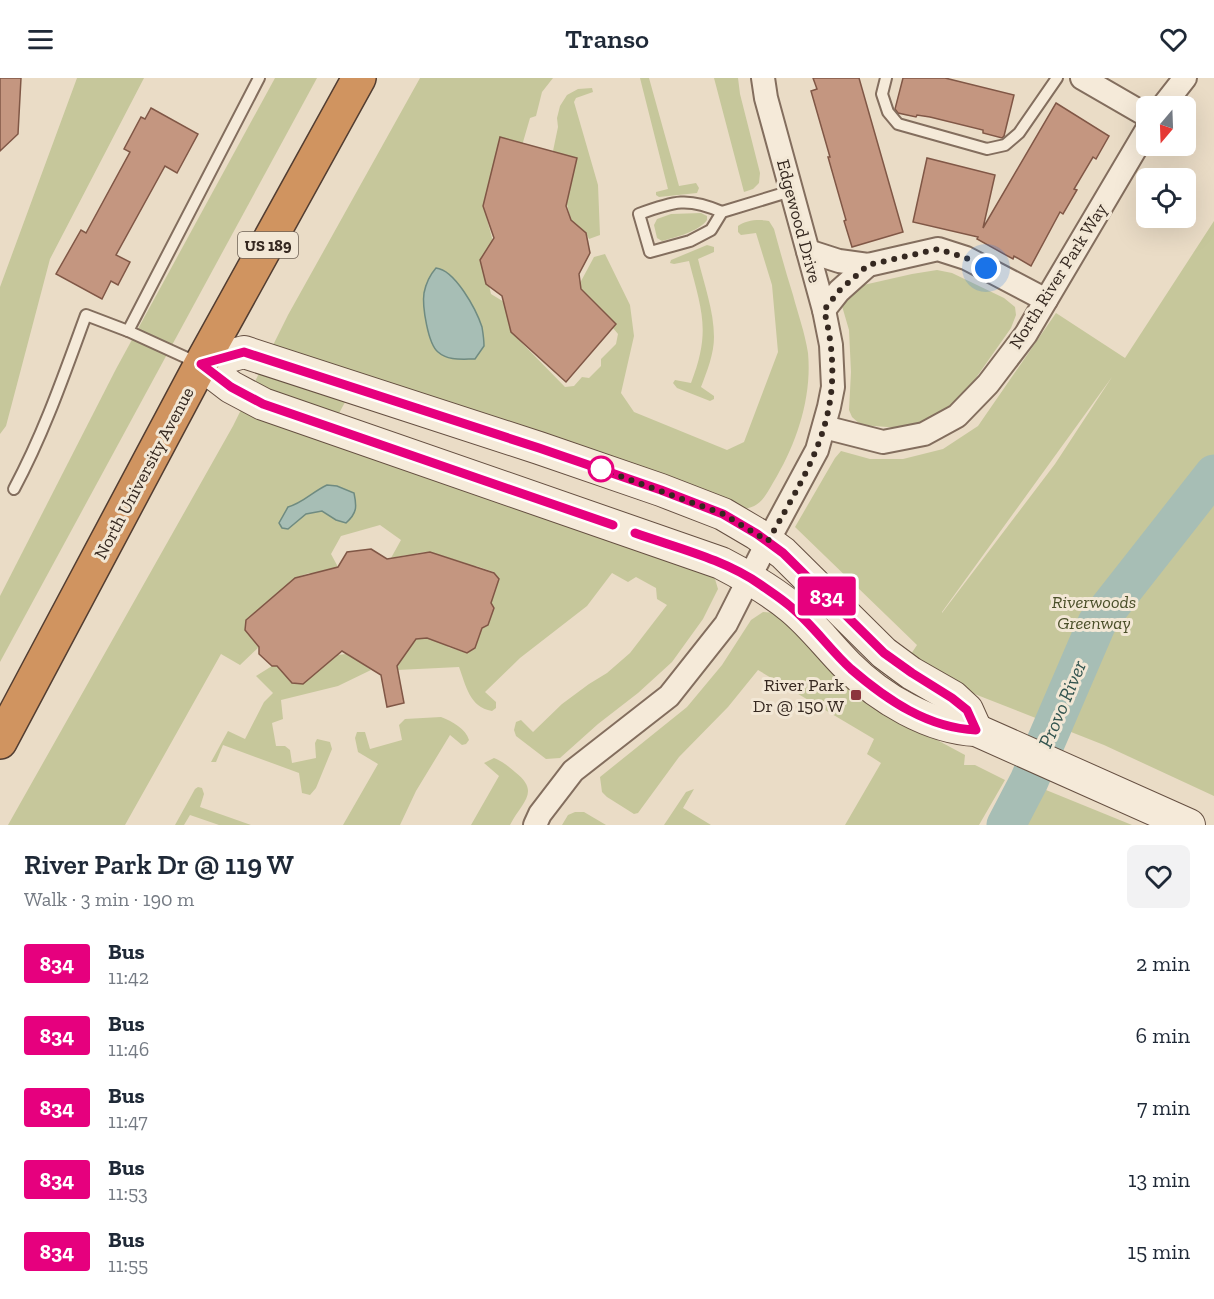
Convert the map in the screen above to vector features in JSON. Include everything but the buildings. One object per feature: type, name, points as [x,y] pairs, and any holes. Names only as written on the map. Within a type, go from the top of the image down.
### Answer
[{"type":"highway","name":"North University Avenue","points":[[0,742],[201,364],[359,78]]},
{"type":"street","name":"Edgewood Drive","points":[[535,825],[540,814],[573,771],[669,696],[726,624],[807,471],[824,428],[832,387],[833,364],[824,310],[766,98],[763,78]]},
{"type":"street","points":[[1082,78],[1136,109]]},
{"type":"street","points":[[1171,96],[1185,78]]},
{"type":"street","name":"North River Park Way","points":[[824,428],[883,442],[924,435],[957,416],[988,384],[1026,334],[1136,148]]},
{"type":"street","points":[[808,251],[839,261],[868,265],[938,249],[966,258],[1046,300]]},
{"type":"street","points":[[824,310],[839,291],[868,265]]},
{"type":"street","points":[[201,364],[244,352],[539,448],[723,514],[792,608],[850,668],[884,694],[915,714],[942,725],[976,730],[1189,825]]},
{"type":"street","points":[[201,364],[231,387],[263,404],[721,563],[758,560],[783,553],[884,653],[967,710],[976,730]]},
{"type":"lane","points":[[128,331],[259,78]]},
{"type":"lane","points":[[886,78],[882,94],[888,112],[898,124],[987,149],[1005,145],[1019,133],[1057,78]]},
{"type":"lane","points":[[722,212],[702,203],[682,202],[664,205],[639,214],[650,252],[690,241],[711,230],[722,212],[791,190]]},
{"type":"lane","points":[[14,489],[53,407],[86,315],[201,364]]},
{"type":"green space","points":[[77,78],[144,78],[50,259],[6,426],[0,434],[0,287]]},
{"type":"green space","points":[[275,78],[317,78],[0,662],[0,596],[116,369]]},
{"type":"green space","points":[[420,78],[553,78],[542,92],[536,116],[530,118],[521,149],[501,151],[484,208],[495,249],[485,268],[491,294],[509,305],[519,340],[565,387],[574,386],[582,377],[589,378],[601,366],[601,359],[616,344],[618,334],[582,291],[580,283],[594,257],[605,254],[630,305],[634,336],[621,393],[634,412],[727,450],[744,442],[778,352],[772,285],[756,233],[741,235],[738,232],[738,226],[749,221],[765,220],[769,221],[774,229],[807,346],[808,385],[802,417],[785,462],[766,494],[753,506],[739,509],[675,482],[361,373],[326,437],[708,571],[715,579],[718,589],[703,619],[672,662],[638,693],[560,758],[546,759],[516,736],[514,730],[516,722],[521,720],[533,732],[562,704],[607,673],[630,653],[667,605],[657,599],[656,588],[636,577],[628,582],[612,573],[587,606],[520,658],[485,692],[496,702],[496,708],[492,711],[484,709],[473,700],[459,667],[397,670],[396,666],[406,640],[427,638],[438,642],[446,639],[448,647],[467,653],[475,648],[482,628],[488,624],[493,608],[491,603],[499,579],[494,572],[476,566],[469,570],[465,563],[430,552],[417,553],[413,560],[407,555],[391,558],[401,540],[380,525],[341,536],[331,554],[338,567],[321,571],[318,578],[309,573],[295,578],[246,620],[245,630],[259,647],[240,665],[221,654],[125,825],[8,825],[233,426],[288,315]]},
{"type":"green space","points":[[640,78],[649,78],[679,186],[696,183],[699,188],[697,193],[659,197],[656,195],[656,192],[668,189]]},
{"type":"green space","points":[[714,78],[738,78],[760,173],[759,183],[753,189],[744,192]]},
{"type":"green space","points":[[592,88],[593,92],[576,98],[574,102],[598,185],[600,235],[589,239],[586,233],[571,220],[553,151],[560,106],[567,95],[578,89]]},
{"type":"green space","points":[[701,213],[707,216],[707,220],[698,228],[662,241],[657,238],[654,225],[657,219],[671,214]]},
{"type":"green space","name":"Riverwoods Greenway","points":[[1214,221],[1214,796],[1104,745],[972,693],[911,654],[917,645],[795,527],[841,451],[870,459],[903,459],[943,449],[978,426],[1056,313],[1125,358]],"holes":[[[1112,377],[1055,464],[942,613]]]},
{"type":"green space","points":[[707,245],[714,247],[714,252],[698,259],[714,327],[713,350],[701,387],[714,396],[714,399],[710,401],[677,388],[673,383],[675,380],[691,383],[703,335],[701,308],[689,261],[670,263],[671,260]]},
{"type":"green space","points":[[937,270],[952,273],[1004,298],[1015,307],[1016,315],[1011,328],[966,392],[934,419],[900,428],[861,425],[852,417],[849,410],[851,372],[849,330],[842,306],[845,298],[859,286]]},
{"type":"green space","points":[[763,612],[777,613],[911,726],[965,755],[964,765],[975,765],[1005,780],[979,825],[845,825],[881,763],[867,754],[874,739],[758,670],[728,707],[679,757],[638,813],[634,814],[607,797],[602,792],[600,777],[687,707],[722,665],[751,620]]},
{"type":"green space","points":[[355,653],[356,659],[371,670],[338,686],[281,700],[283,719],[272,723],[276,746],[285,746],[290,750],[292,763],[316,758],[317,739],[330,742],[332,749],[316,788],[310,795],[302,793],[299,773],[223,745],[216,762],[211,762],[228,731],[245,739],[264,702],[273,693],[256,676],[272,666],[277,666],[293,683],[303,683],[337,655]]},
{"type":"green space","points":[[441,717],[458,726],[469,740],[462,745],[450,735],[416,791],[400,825],[343,825],[378,764],[358,752],[355,738],[357,732],[365,732],[370,749],[402,740],[399,725],[405,719]]},
{"type":"green space","points":[[494,758],[523,779],[527,785],[527,797],[510,825],[471,825],[499,776],[484,763]]},
{"type":"green space","points":[[198,787],[202,788],[204,794],[200,807],[251,825],[219,825],[190,815],[184,825],[175,825]]},
{"type":"green space","points":[[694,789],[683,808],[711,825],[664,825],[686,792]]},
{"type":"green space","points":[[1046,790],[1132,825],[1024,825]]},
{"type":"green space","points":[[584,812],[606,825],[562,825],[568,815]]},
{"type":"shaded area","points":[[436,268],[443,270],[457,283],[479,319],[484,346],[475,359],[446,357],[434,348],[431,341],[426,324],[424,293],[431,274]]},
{"type":"shaded area","points":[[327,485],[337,486],[354,493],[355,510],[346,523],[322,511],[306,514],[288,529],[282,528],[279,523],[288,507]]},
{"type":"waterway","name":"Provo River","points":[[1006,825],[1029,781],[1097,623],[1214,474]]},
{"type":"bus line","name":"834","points":[[613,525],[263,404],[231,387],[201,364],[244,352],[539,448],[723,514],[768,541],[783,553],[884,653],[967,710],[976,730],[961,730],[942,725],[915,714],[884,694],[850,668],[792,608],[750,578],[721,563],[635,533]]},
{"type":"place","name":"River Park Dr @ 150 W","points":[[856,695]]},
{"type":"route","points":[[601,469],[723,514],[768,541],[807,471],[824,428],[832,387],[833,364],[824,310],[829,302],[868,265],[938,249],[966,258],[986,268]]}]
